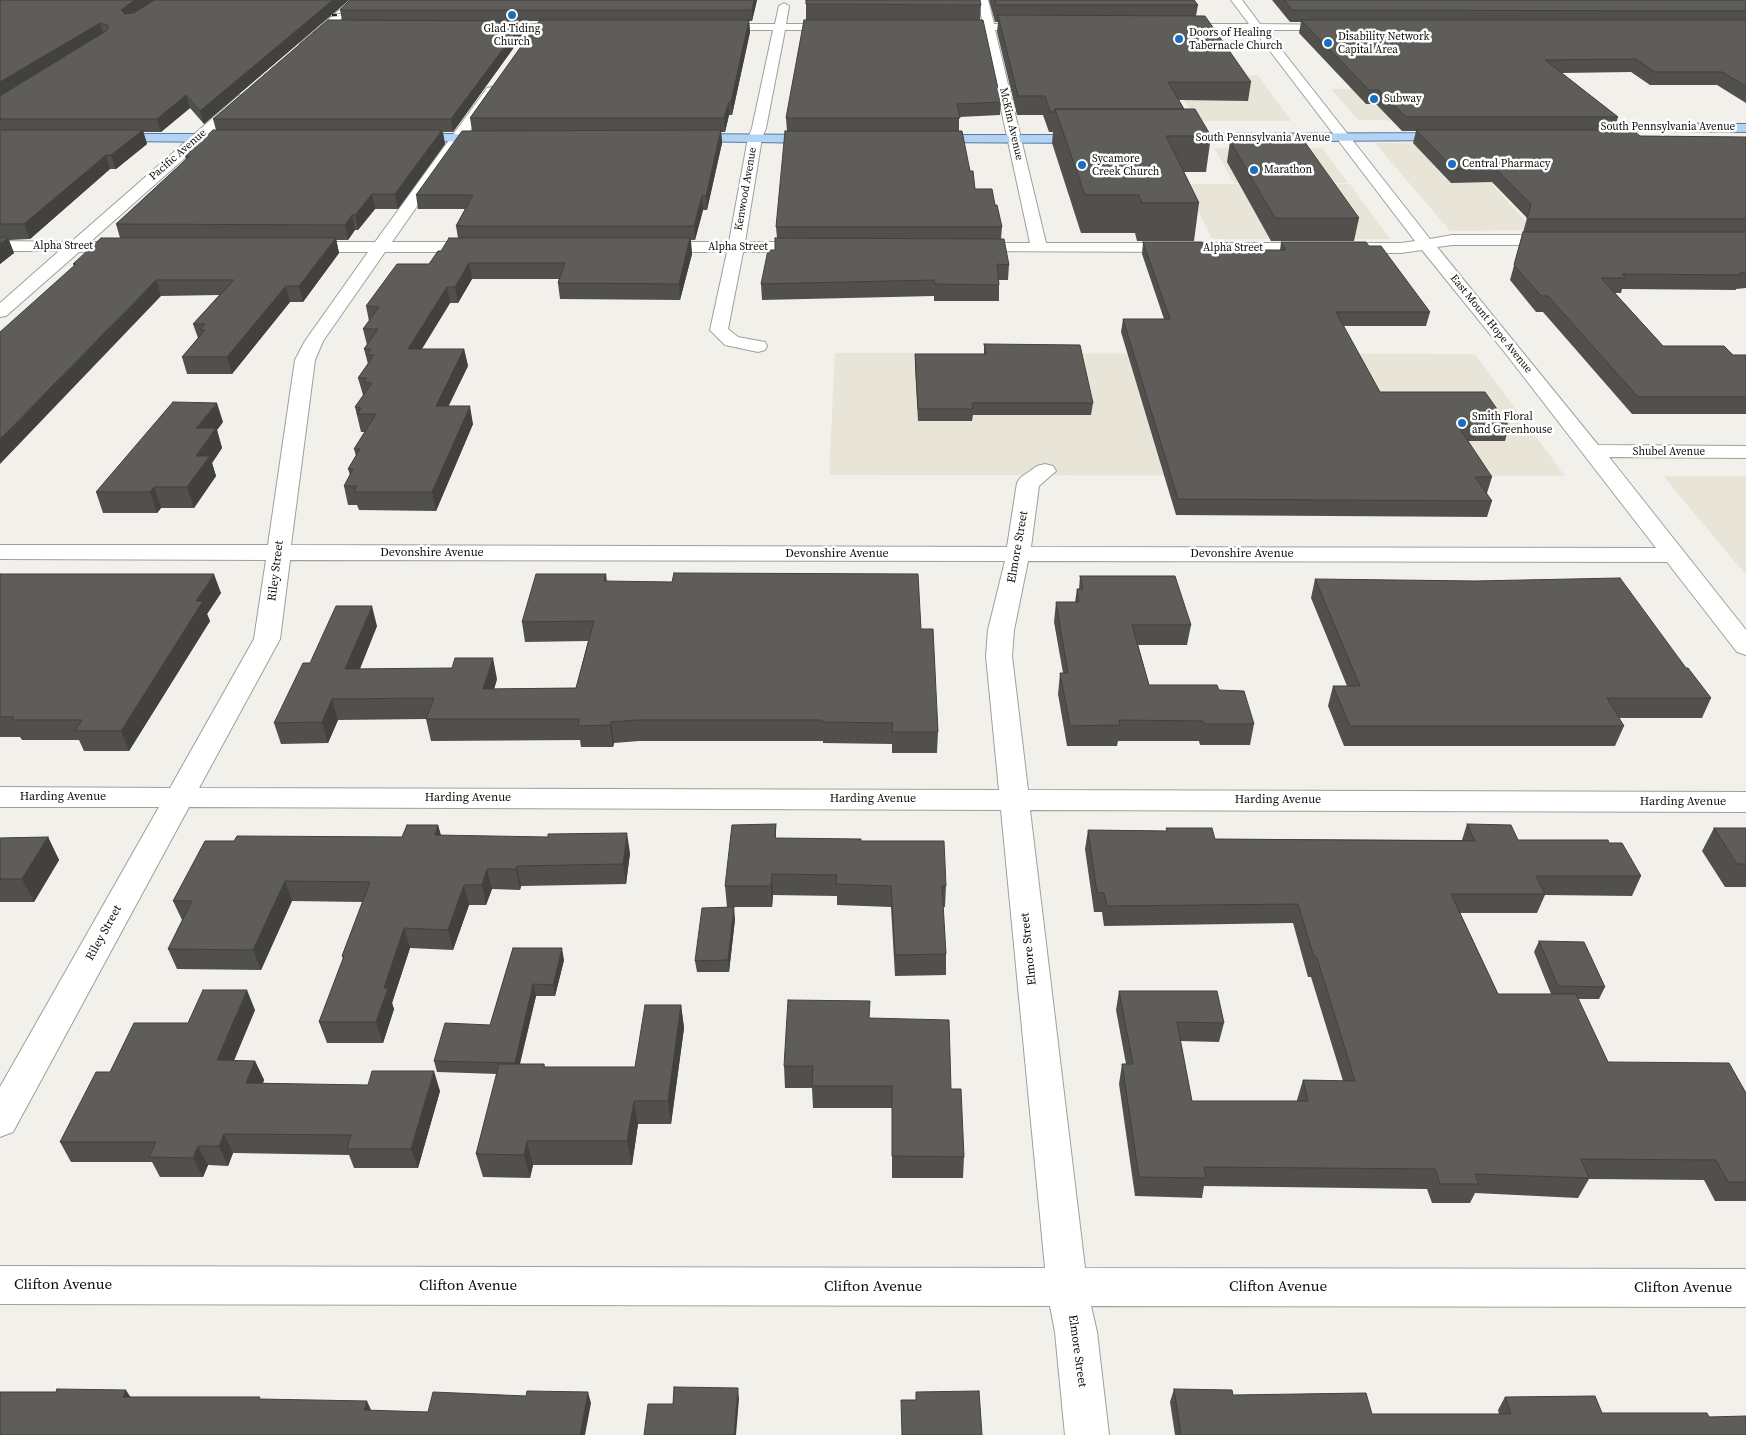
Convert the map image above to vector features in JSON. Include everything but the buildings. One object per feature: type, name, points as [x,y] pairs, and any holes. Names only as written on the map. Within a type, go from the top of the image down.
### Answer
[{"type":"main road","name":"South Pennsylvania Avenue","points":[[1746,128],[1571,132],[1746,138]]},
{"type":"main road","name":"South Pennsylvania Avenue","points":[[1164,133],[1465,132]]},
{"type":"main road","points":[[96,133],[251,134]]},
{"type":"main road","points":[[678,133],[830,134]]},
{"type":"main road","points":[[392,134],[505,134]]},
{"type":"main road","points":[[914,134],[1100,134]]},
{"type":"street","points":[[298,52],[357,0]]},
{"type":"street","name":"McKim Avenue","points":[[983,0],[1039,248]]},
{"type":"street","name":"East Mount Hope Avenue","points":[[1236,0],[1746,647]]},
{"type":"street","name":"Kenwood Avenue","points":[[758,346],[732,341],[719,330],[784,6]]},
{"type":"street","points":[[327,26],[342,26]]},
{"type":"street","points":[[473,26],[584,27]]},
{"type":"street","points":[[519,53],[538,27]]},
{"type":"street","points":[[699,27],[855,27]]},
{"type":"street","points":[[934,27],[1051,27]]},
{"type":"street","points":[[1161,27],[1347,27]]},
{"type":"street","name":"Riley Street","points":[[0,1121],[267,639],[305,360],[314,341],[503,76]]},
{"type":"street","name":"Pacific Avenue","points":[[0,312],[254,90]]},
{"type":"street","name":"Alpha Street","points":[[956,248],[1401,248],[1452,240],[1580,240]]},
{"type":"street","name":"Alpha Street","points":[[0,246],[146,246]]},
{"type":"street","points":[[284,247],[498,247]]},
{"type":"street","name":"Alpha Street","points":[[637,247],[830,247]]},
{"type":"street","name":"Shubel Avenue","points":[[1592,451],[1746,452]]},
{"type":"street","name":"Elmore Street","points":[[1044,471],[1028,483],[1018,554],[1001,630],[999,656],[1067,1287],[1076,1332],[1087,1435]]},
{"type":"street","name":"Devonshire Avenue","points":[[0,552],[1674,555]]},
{"type":"street","name":"Harding Avenue","points":[[0,797],[1746,802]]},
{"type":"street","name":"Clifton Avenue","points":[[0,1285],[1746,1288]]},
{"type":"shaded area","points":[[1170,75],[1258,75],[1291,121],[1196,121]]},
{"type":"shaded area","points":[[1331,89],[1436,89],[1467,121],[1358,120]]},
{"type":"shaded area","points":[[1375,143],[1494,144],[1538,183],[1492,184],[1534,230],[1450,231]]},
{"type":"shaded area","points":[[1214,148],[1322,148],[1348,183],[1234,183]]},
{"type":"shaded area","points":[[1185,184],[1350,184],[1390,239],[1212,239]]},
{"type":"shaded area","points":[[835,353],[1475,354],[1565,476],[829,475]]},
{"type":"shaded area","points":[[1663,476],[1746,476],[1746,575]]},
{"type":"railway","points":[[317,16],[354,14]]},
{"type":"place","name":"Glad Tiding Church","points":[[512,15]]},
{"type":"place","name":"Doors of Healing Tabernacle Church","points":[[1179,39]]},
{"type":"place","name":"Disability Network Capital Area","points":[[1328,43]]},
{"type":"place","name":"Subway","points":[[1374,99]]},
{"type":"place","name":"Central Pharmacy","points":[[1452,164]]},
{"type":"place","name":"Sycamore Creek Church","points":[[1082,165]]},
{"type":"place","name":"Marathon","points":[[1254,170]]},
{"type":"place","name":"Smith Floral and Greenhouse","points":[[1462,423]]}]
